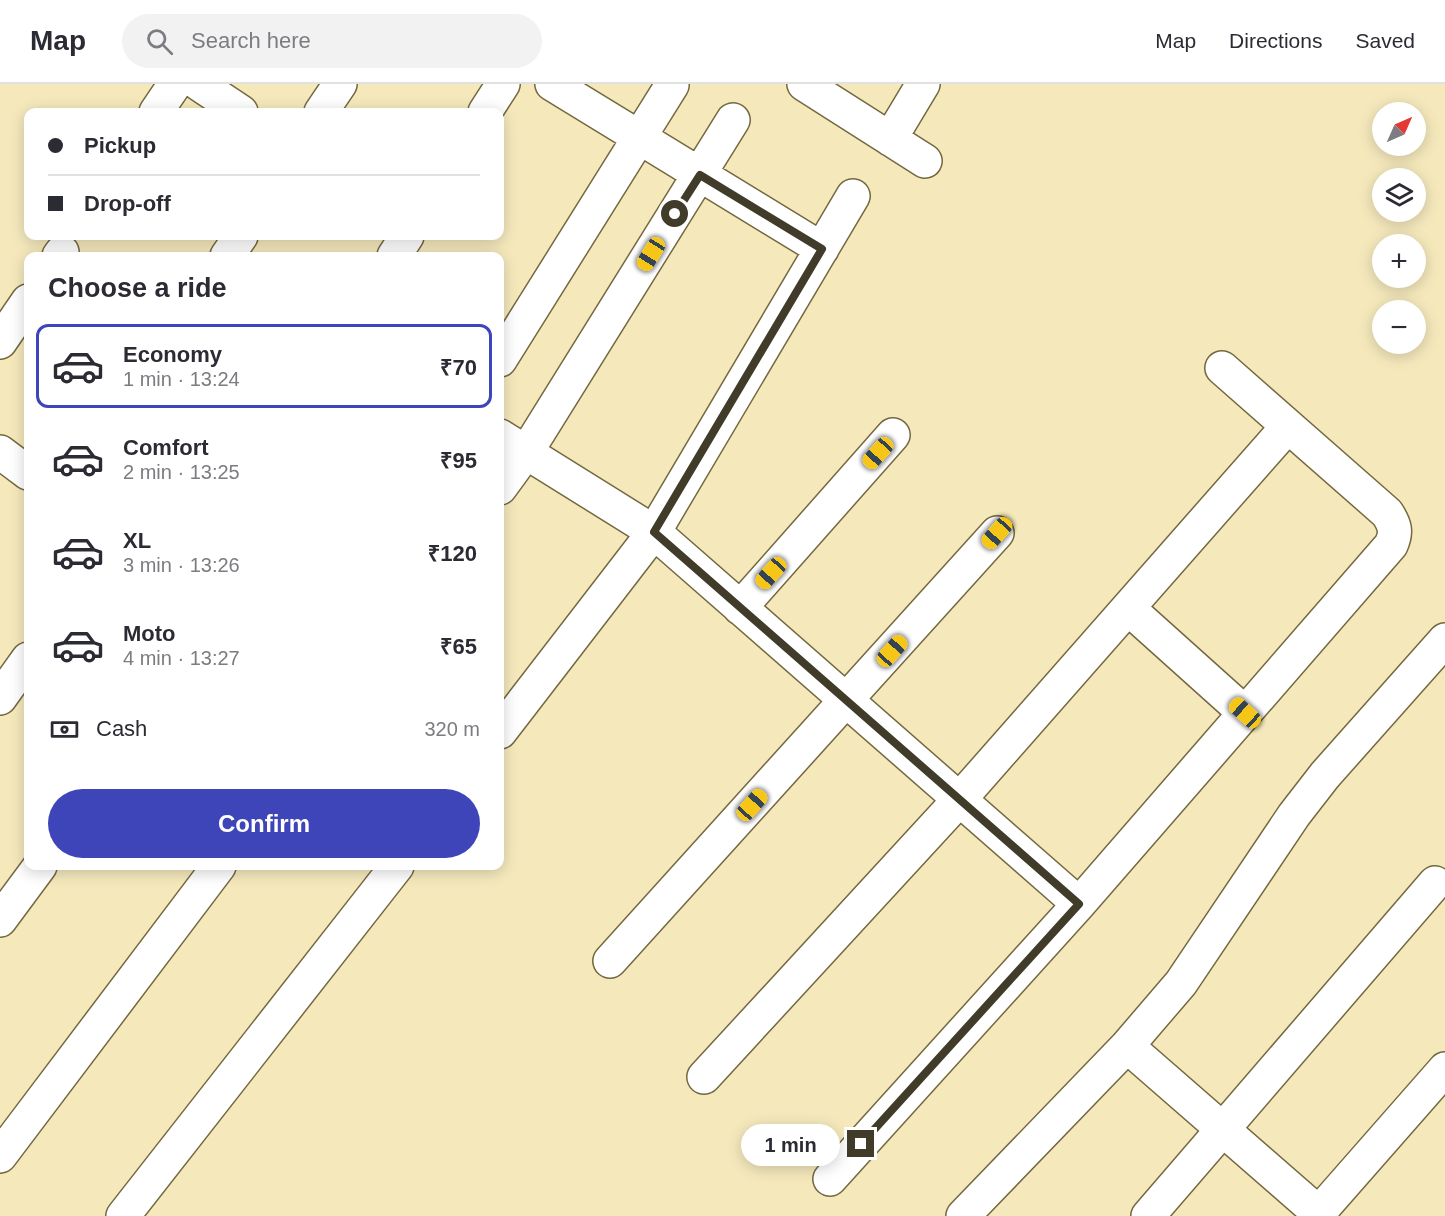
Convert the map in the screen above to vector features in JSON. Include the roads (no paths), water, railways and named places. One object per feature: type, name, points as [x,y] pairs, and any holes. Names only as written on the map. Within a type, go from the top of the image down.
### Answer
[{"type":"street","points":[[159,108],[175,84]]},
{"type":"street","points":[[200,84],[235,108]]},
{"type":"street","points":[[324,108],[340,84]]},
{"type":"street","points":[[488,108],[503,84]]},
{"type":"street","points":[[552,84],[822,249]]},
{"type":"street","points":[[804,84],[925,161]]},
{"type":"street","points":[[890,139],[923,84]]},
{"type":"street","points":[[504,354],[672,85]]},
{"type":"street","points":[[504,474],[513,443],[700,175],[733,120]]},
{"type":"street","points":[[504,727],[654,532],[853,196]]},
{"type":"street","points":[[0,342],[24,307]]},
{"type":"street","points":[[830,1179],[1079,904],[1391,545],[1396,534],[1393,522],[1387,513],[1222,368]]},
{"type":"street","points":[[705,1077],[959,800],[1288,426]]},
{"type":"street","points":[[740,608],[893,435]]},
{"type":"street","points":[[513,443],[654,532],[1079,904]]},
{"type":"street","points":[[0,453],[24,470]]},
{"type":"street","points":[[610,961],[997,533]]},
{"type":"street","points":[[1128,608],[1245,713]]},
{"type":"street","points":[[963,1216],[1127,1046],[1181,983],[1294,815],[1325,776],[1445,640]]},
{"type":"street","points":[[0,698],[24,665]]},
{"type":"street","points":[[0,920],[37,870]]},
{"type":"street","points":[[0,1156],[216,870]]},
{"type":"street","points":[[123,1216],[394,870]]},
{"type":"street","points":[[1148,1216],[1436,883]]},
{"type":"street","points":[[1127,1046],[1319,1215],[1445,1069]]}]
